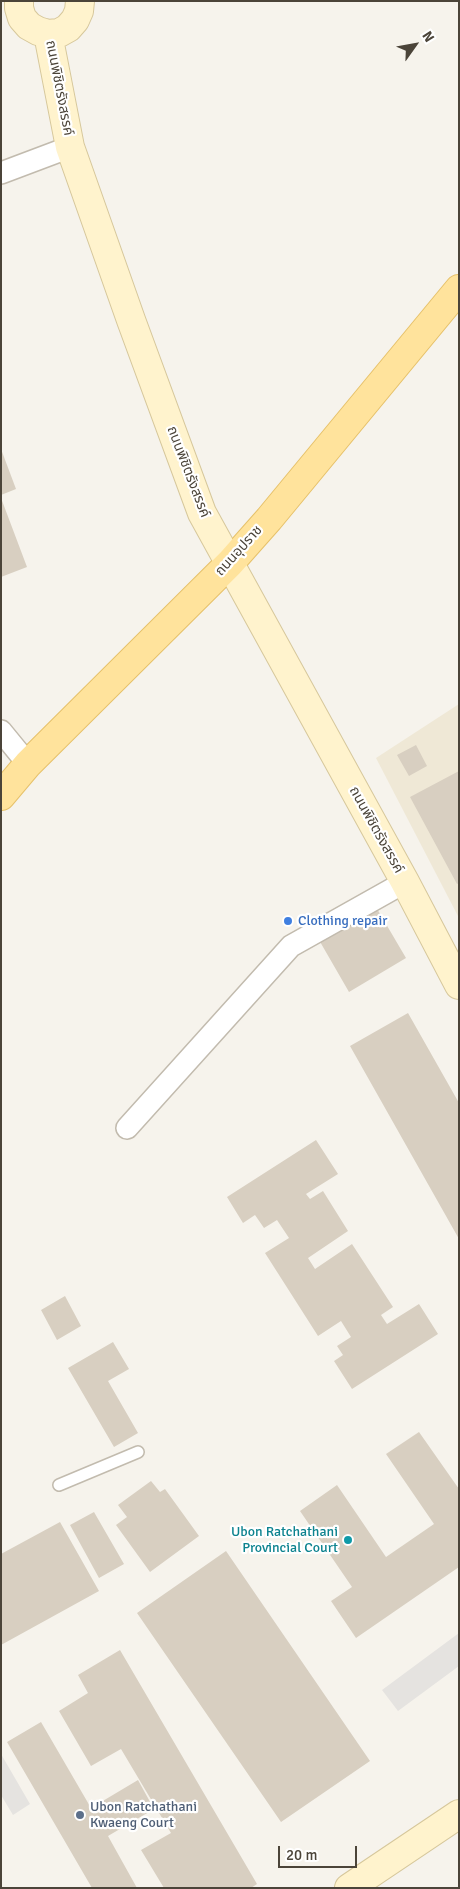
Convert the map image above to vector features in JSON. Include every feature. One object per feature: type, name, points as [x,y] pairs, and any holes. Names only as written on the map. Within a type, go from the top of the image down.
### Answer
[{"type":"main road","name":"ถนนอุปราช","points":[[1,796],[28,764],[230,563],[459,289]]},
{"type":"street","name":"ถนนพิชิตรังสรรค์","points":[[16,3],[22,18],[29,26],[38,32],[48,34],[58,33],[68,28],[75,20],[79,11],[80,1]]},
{"type":"street","name":"ถนนพิชิตรังสรรค์","points":[[48,34],[70,147],[202,513],[405,882],[459,985]]},
{"type":"street","points":[[1,173],[70,147]]},
{"type":"street","points":[[1,731],[28,764]]},
{"type":"street","points":[[127,1128],[290,946],[405,882]]},
{"type":"street","points":[[349,1888],[459,1814]]},
{"type":"lane","points":[[59,1485],[138,1452]]},
{"type":"shaded area","points":[[459,704],[459,918],[376,758]]},
{"type":"shaded area","points":[[459,1633],[459,1666],[398,1711],[382,1690]]},
{"type":"shaded area","points":[[1,1754],[30,1804],[13,1815],[1,1795]]},
{"type":"building","points":[[1,449],[16,489],[1,495]]},
{"type":"building","points":[[1,498],[27,567],[1,577]]},
{"type":"building","points":[[416,745],[427,766],[409,776],[397,755]]},
{"type":"building","points":[[459,771],[459,883],[457,884],[410,797]]},
{"type":"building","points":[[376,907],[406,958],[349,992],[319,940]]},
{"type":"building","points":[[408,1013],[459,1103],[459,1239],[350,1046]]},
{"type":"building","points":[[316,1140],[338,1174],[306,1194],[310,1199],[323,1191],[348,1231],[308,1258],[315,1269],[352,1244],[393,1307],[381,1315],[387,1324],[419,1304],[438,1334],[352,1389],[334,1361],[343,1355],[337,1346],[351,1337],[341,1321],[318,1336],[265,1253],[289,1238],[277,1220],[264,1228],[255,1215],[243,1223],[227,1197]]},
{"type":"building","points":[[65,1296],[81,1326],[57,1340],[41,1310]]},
{"type":"building","points":[[113,1342],[129,1369],[108,1381],[138,1433],[114,1447],[68,1368]]},
{"type":"building","name":"Ubon Ratchathani Provincial Court","points":[[419,1432],[459,1489],[459,1567],[356,1638],[331,1601],[352,1587],[300,1511],[337,1485],[386,1557],[434,1524],[386,1454]]},
{"type":"building","points":[[151,1481],[160,1492],[165,1489],[199,1536],[150,1572],[116,1525],[127,1517],[118,1505]]},
{"type":"building","points":[[94,1512],[124,1564],[99,1578],[70,1525]]},
{"type":"building","points":[[60,1522],[99,1591],[1,1645],[1,1554]]},
{"type":"building","points":[[226,1551],[370,1761],[281,1822],[137,1613]]},
{"type":"building","points":[[120,1650],[257,1884],[251,1888],[164,1888],[141,1850],[171,1833],[121,1749],[91,1766],[59,1711],[88,1693],[78,1675]]},
{"type":"building","name":"Ubon Ratchathani Kwaeng Court","points":[[41,1722],[91,1808],[138,1780],[154,1809],[108,1836],[137,1888],[92,1888],[7,1742]]},
{"type":"place","name":"Clothing repair","points":[[288,921]]},
{"type":"place","name":"Ubon Ratchathani Provincial Court","points":[[348,1540]]},
{"type":"place","name":"Ubon Ratchathani Kwaeng Court","points":[[80,1815]]}]
